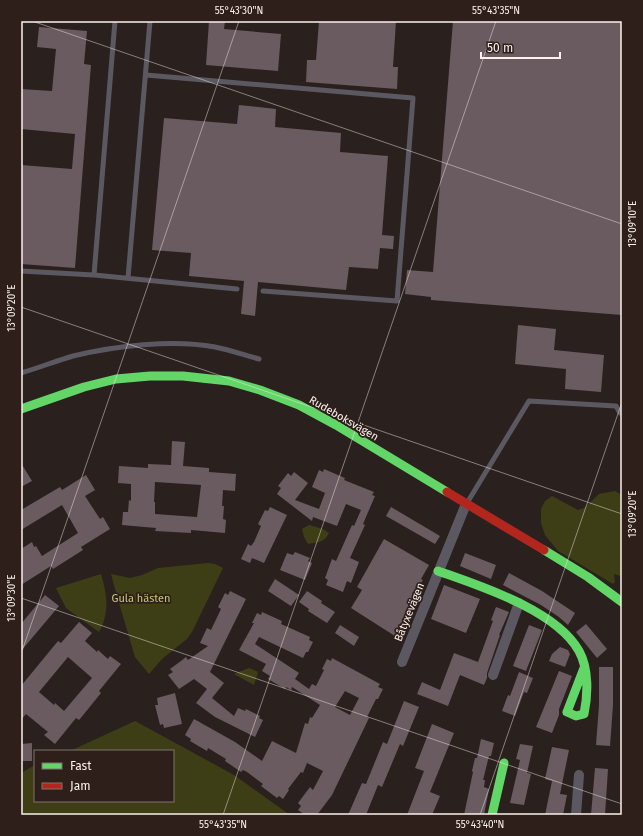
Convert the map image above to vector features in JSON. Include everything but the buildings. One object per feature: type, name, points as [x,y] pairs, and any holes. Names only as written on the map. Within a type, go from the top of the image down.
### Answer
[{"type":"street","name":"Rudeboksvägen","points":[[21,409],[74,389],[128,377],[180,375],[226,380],[244,384],[277,395],[336,425],[588,576],[622,602]]},
{"type":"street","name":"Båtyxevägen","points":[[402,662],[466,504]]},
{"type":"street","points":[[438,572],[519,603],[542,616],[568,637],[579,652],[584,668]]},
{"type":"street","points":[[493,675],[519,603]]},
{"type":"street","points":[[492,815],[504,763]]},
{"type":"street","points":[[576,815],[579,775]]},
{"type":"lane","points":[[94,275],[116,21]]},
{"type":"lane","points":[[128,278],[150,21]]},
{"type":"lane","points":[[146,75],[413,98],[397,301],[263,291]]},
{"type":"lane","points":[[21,271],[94,275],[237,289]]},
{"type":"lane","points":[[21,373],[72,357],[102,350],[144,345],[202,346],[227,350],[259,359]]},
{"type":"lane","points":[[466,504],[529,401],[616,406],[620,413]]},
{"type":"green space","points":[[615,491],[622,495],[622,587],[620,576],[614,574],[615,582],[613,584],[558,551],[545,535],[541,523],[541,509],[545,501],[552,496],[578,510],[584,508],[599,494]]},
{"type":"green space","points":[[309,525],[323,529],[329,533],[325,539],[308,544],[302,529]]},
{"type":"green space","name":"Gula hästen","points":[[208,563],[215,564],[223,568],[192,632],[187,639],[163,658],[149,674],[135,657],[111,574],[130,578],[142,575],[158,568]]},
{"type":"green space","points":[[101,574],[106,596],[106,610],[99,632],[66,608],[56,588]]},
{"type":"green space","points":[[249,668],[258,672],[254,685],[234,674]]},
{"type":"green space","points":[[135,721],[234,775],[290,815],[21,815],[21,773],[34,766],[34,802],[174,802],[174,750],[72,750]]},
{"type":"traffic: fast","points":[[21,409],[84,387],[116,379],[150,376],[183,376],[229,381],[260,390],[299,405],[336,425],[447,492]]},
{"type":"traffic: fast","points":[[544,550],[588,577],[622,602]]},
{"type":"traffic: fast","points":[[438,571],[516,601],[553,623],[568,636],[579,651],[582,658],[585,666],[587,682],[584,714],[576,716],[567,712],[584,668]]},
{"type":"traffic: fast","points":[[492,815],[504,763]]},
{"type":"traffic: jam","points":[[447,492],[544,550]]}]
